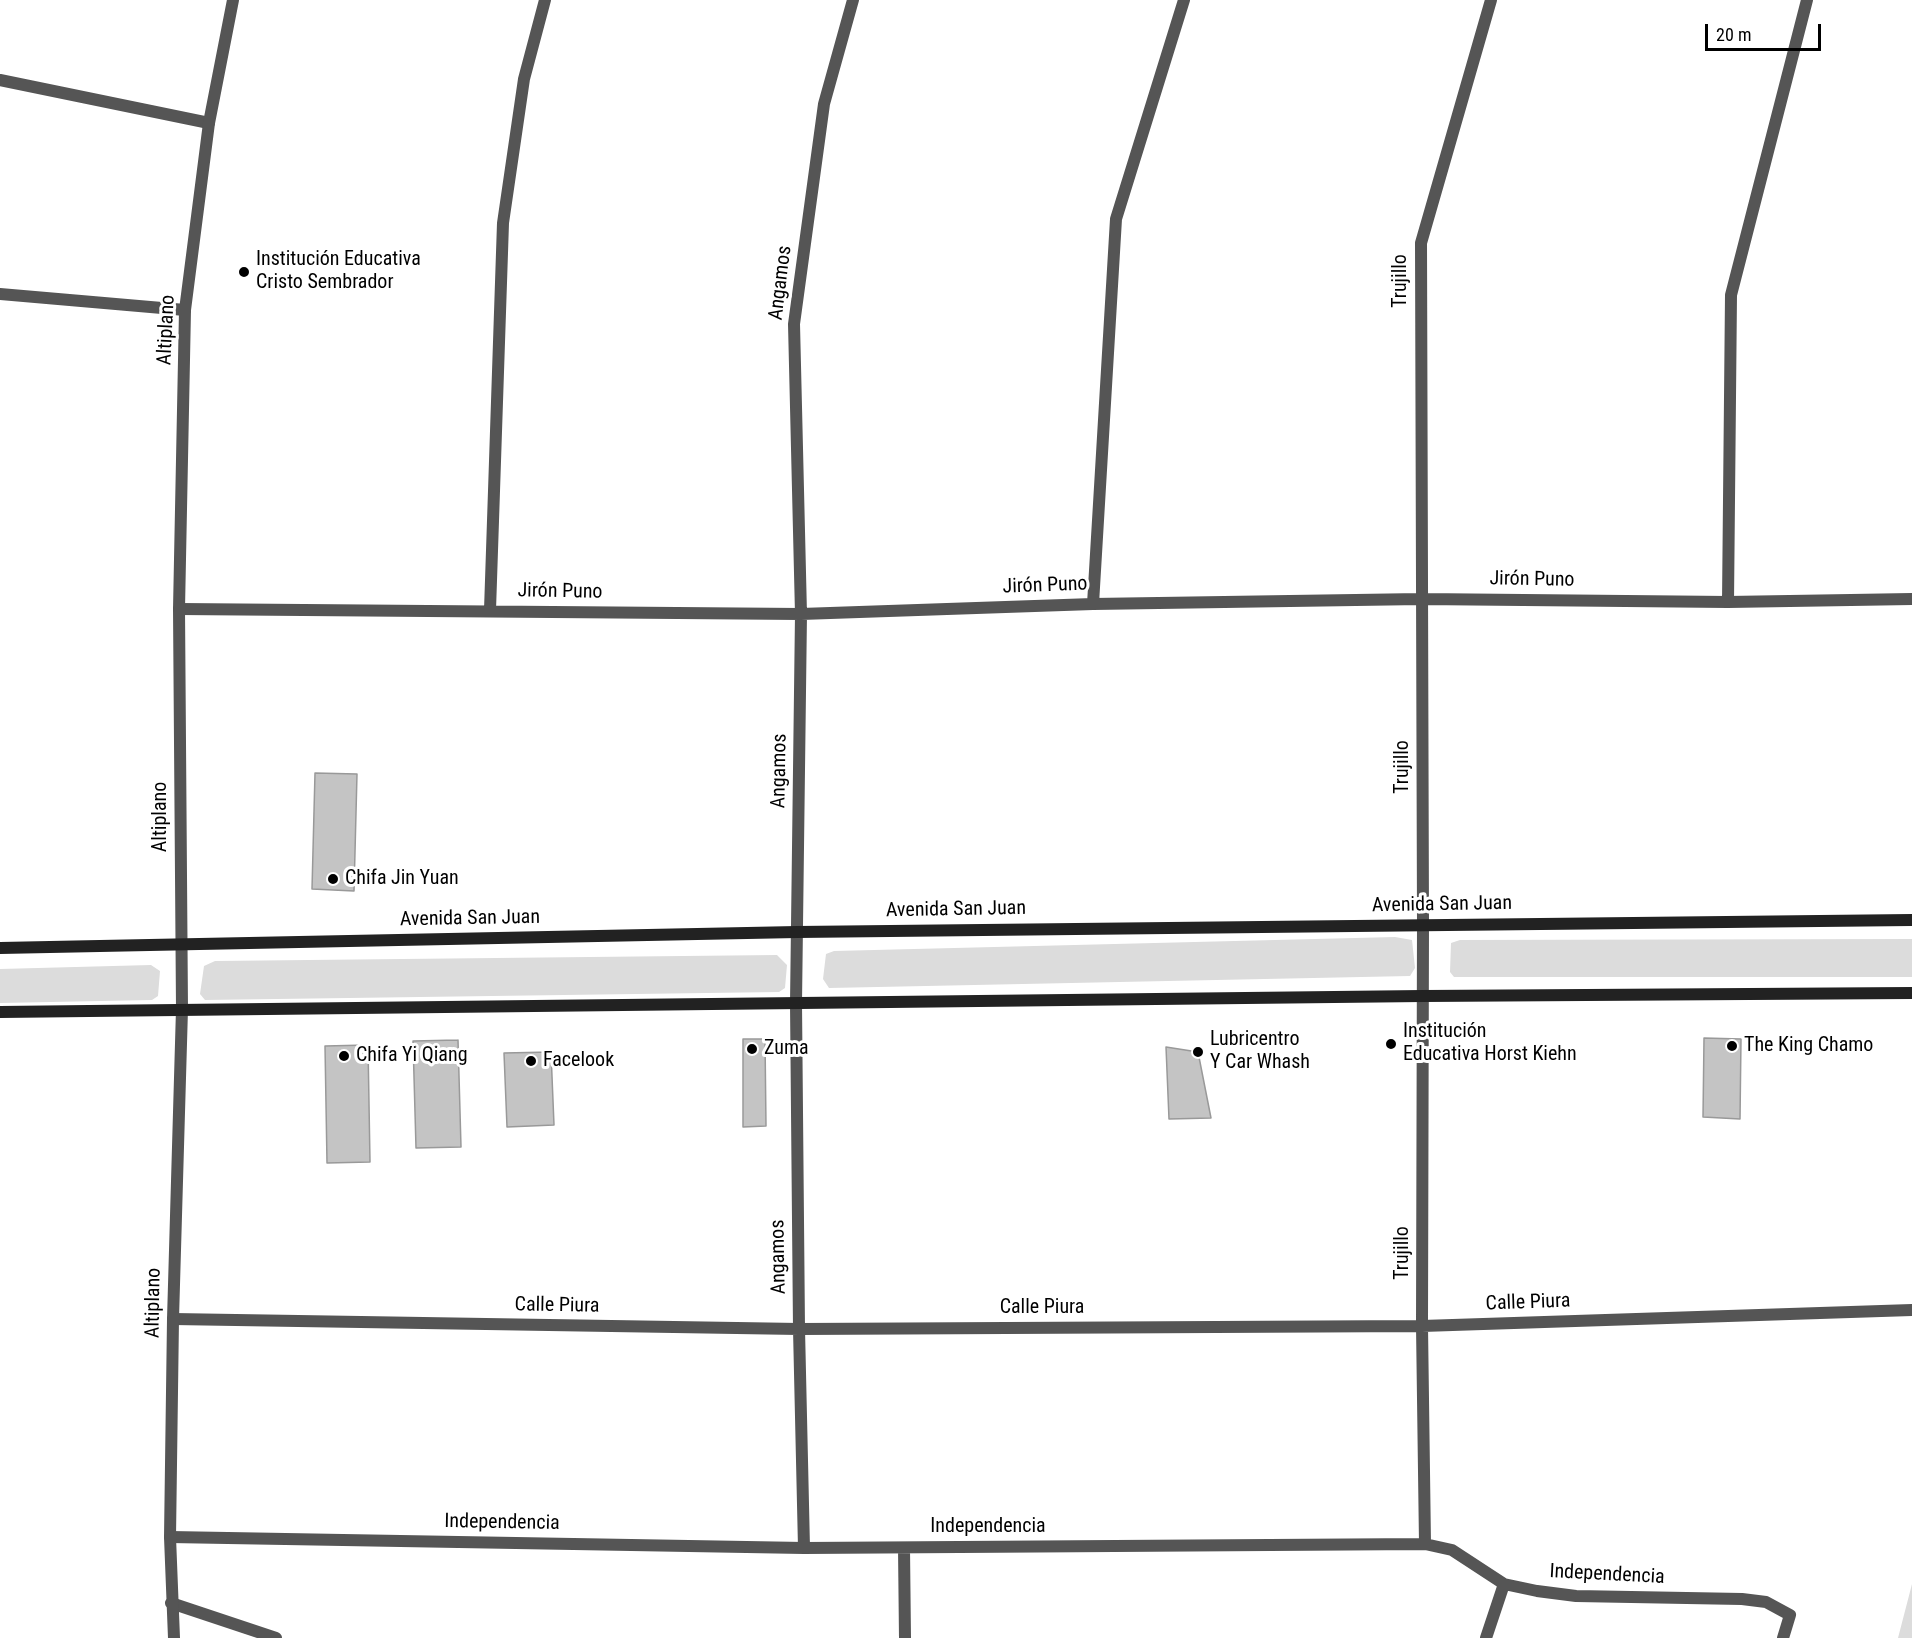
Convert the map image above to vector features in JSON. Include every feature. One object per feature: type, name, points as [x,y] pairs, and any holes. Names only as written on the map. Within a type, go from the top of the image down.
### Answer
[{"type":"main road","name":"Avenida San Juan","points":[[0,948],[797,932],[1912,920]]},
{"type":"main road","points":[[0,1012],[1423,996],[1912,993]]},
{"type":"street","name":"Altiplano","points":[[174,1638],[171,1603],[171,1537],[173,1319],[182,1009],[179,609],[185,310],[209,123],[233,0]]},
{"type":"street","points":[[490,610],[503,223],[525,79],[545,0]]},
{"type":"street","name":"Angamos","points":[[804,1548],[796,1003],[801,614],[794,324],[824,104],[853,0]]},
{"type":"street","points":[[1093,604],[1116,219],[1184,0]]},
{"type":"street","name":"Trujillo","points":[[1425,1544],[1422,1326],[1420,243],[1491,0]]},
{"type":"street","points":[[1728,602],[1731,295],[1807,0]]},
{"type":"street","points":[[0,80],[209,123]]},
{"type":"street","points":[[0,294],[185,310]]},
{"type":"street","name":"Jirón Puno","points":[[179,609],[801,614],[1093,604],[1421,599],[1728,602],[1912,599]]},
{"type":"street","name":"Calle Piura","points":[[173,1319],[799,1329],[1422,1326],[1912,1310]]},
{"type":"street","name":"Independencia","points":[[171,1537],[804,1548],[1425,1544],[1452,1550],[1504,1584],[1576,1596],[1742,1599],[1766,1602],[1790,1616],[1783,1638]]},
{"type":"street","points":[[904,1548],[906,1638]]},
{"type":"street","points":[[1486,1638],[1504,1584]]},
{"type":"street","points":[[171,1603],[276,1638]]},
{"type":"shaded area","points":[[1395,937],[1412,940],[1415,968],[1410,976],[829,988],[823,979],[826,954],[834,951]]},
{"type":"shaded area","points":[[1912,939],[1912,977],[1454,977],[1450,972],[1451,943],[1460,940]]},
{"type":"shaded area","points":[[777,955],[787,965],[785,988],[779,992],[205,1000],[200,994],[204,966],[215,961]]},
{"type":"shaded area","points":[[151,965],[160,971],[158,996],[152,1000],[0,1003],[0,969]]},
{"type":"shaded area","points":[[1912,1584],[1912,1638],[1898,1638]]},
{"type":"building","points":[[315,773],[357,774],[354,891],[312,889]]},
{"type":"building","points":[[1704,1038],[1741,1039],[1740,1119],[1703,1117]]},
{"type":"building","points":[[743,1039],[765,1039],[766,1126],[743,1127]]},
{"type":"building","points":[[458,1040],[461,1147],[416,1148],[413,1041]]},
{"type":"building","points":[[368,1045],[370,1162],[327,1163],[325,1046]]},
{"type":"building","points":[[1166,1047],[1198,1052],[1211,1118],[1169,1119]]},
{"type":"building","points":[[551,1052],[554,1125],[507,1127],[504,1053]]},
{"type":"place","name":"Institución Educativa Cristo Sembrador","points":[[244,272]]},
{"type":"place","name":"Chifa Jin Yuan","points":[[333,879]]},
{"type":"place","name":"Institución Educativa Horst Kiehn","points":[[1391,1044]]},
{"type":"place","name":"The King Chamo","points":[[1732,1046]]},
{"type":"place","name":"Zuma","points":[[752,1049]]},
{"type":"place","name":"Lubricentro Y Car Whash","points":[[1198,1052]]},
{"type":"place","name":"Chifa Yi Qiang","points":[[344,1056]]},
{"type":"place","name":"Facelook","points":[[531,1061]]}]
